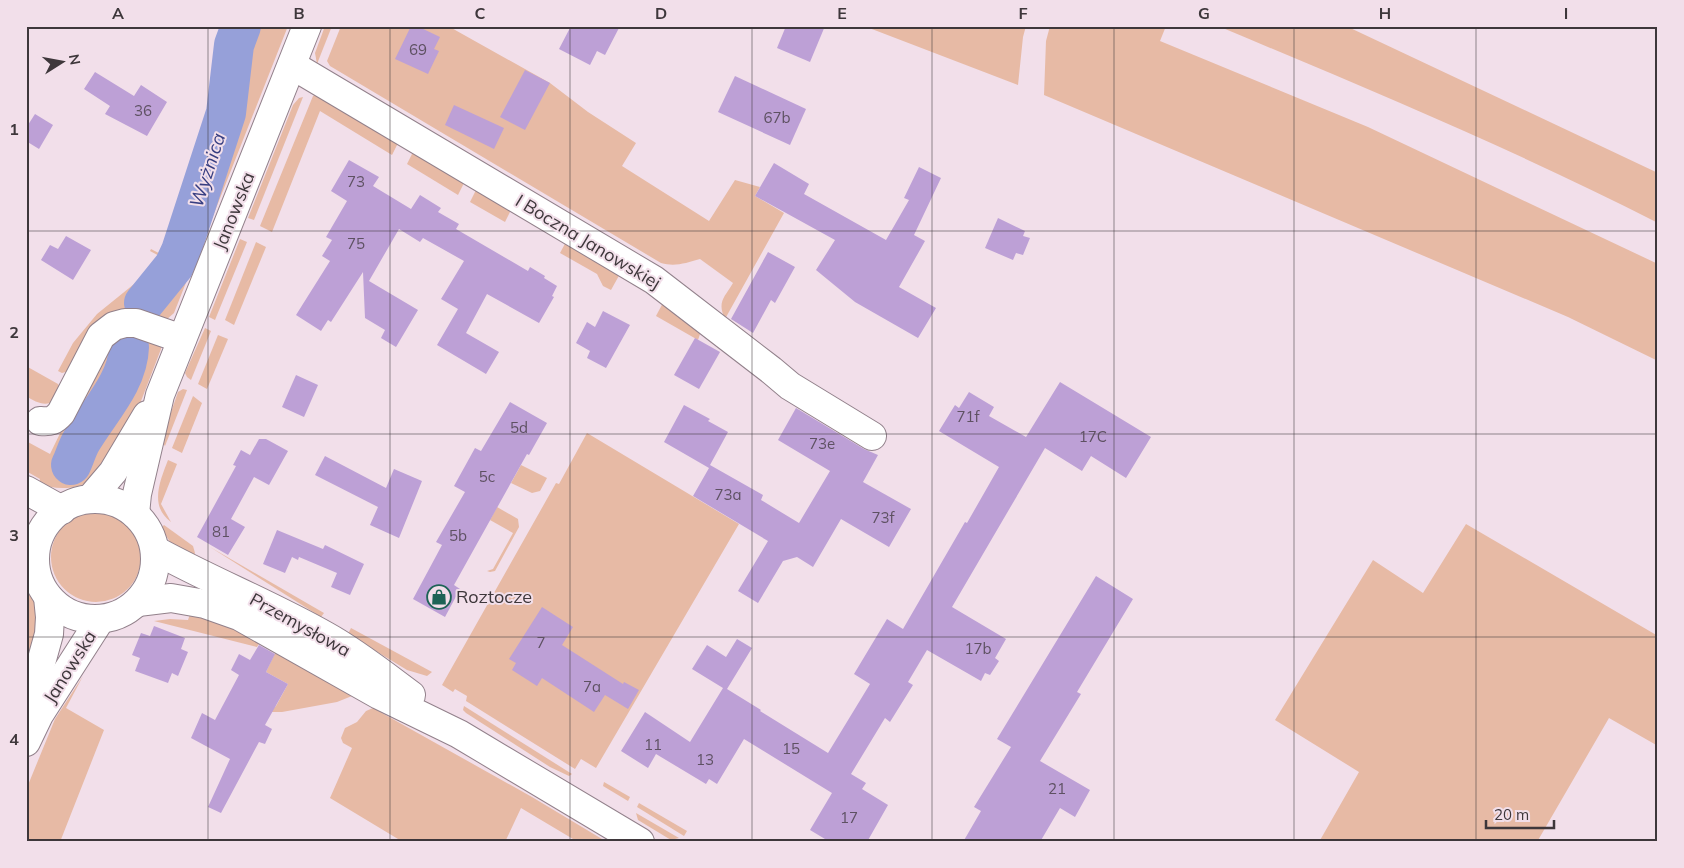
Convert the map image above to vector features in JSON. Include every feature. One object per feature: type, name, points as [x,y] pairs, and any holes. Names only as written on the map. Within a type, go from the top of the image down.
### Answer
[{"type":"street","name":"Janowska","points":[[135,514],[137,494],[160,395],[307,26]]},
{"type":"street","name":"I Boczna Janowskiej","points":[[292,65],[654,280],[790,386],[872,436]]},
{"type":"street","points":[[40,421],[55,420],[61,413],[101,336],[114,326],[125,322],[136,323],[182,340]]},
{"type":"street","name":"Janowska","points":[[90,499],[112,472],[160,395]]},
{"type":"street","points":[[26,490],[62,510]]},
{"type":"street","points":[[90,499],[119,504],[135,514],[148,530],[154,550],[155,568],[149,586],[138,602],[124,613],[100,620],[74,616],[64,611],[48,597],[42,588],[31,540],[42,532],[50,519],[62,510],[71,504],[90,499]]},
{"type":"street","name":"Przemysłowa","points":[[154,550],[329,637],[423,703],[459,734]]},
{"type":"street","name":"Janowska","points":[[26,716],[49,634],[48,597]]},
{"type":"street","name":"Przemysłowa","points":[[138,602],[172,598],[204,604],[239,616],[379,695],[459,734],[640,842]]},
{"type":"street","name":"Janowska","points":[[26,742],[40,715],[100,620]]},
{"type":"shaded area","points":[[244,26],[288,26],[198,254],[191,256],[183,251],[228,112],[237,47]]},
{"type":"shaded area","points":[[325,26],[332,26],[317,64],[315,53]]},
{"type":"shaded area","points":[[341,26],[448,26],[550,83],[588,112],[636,143],[622,166],[709,221],[735,180],[760,187],[755,196],[784,213],[725,319],[722,304],[724,296],[733,283],[700,259],[676,265],[661,263],[330,66],[327,61]]},
{"type":"shaded area","points":[[864,26],[1026,26],[1018,85]]},
{"type":"shaded area","points":[[1050,26],[1166,26],[1160,41],[1368,127],[1658,264],[1658,361],[1568,317],[1044,95],[1046,41]]},
{"type":"shaded area","points":[[1218,26],[1346,26],[1658,173],[1658,223],[1495,145],[1385,96]]},
{"type":"shaded area","points":[[317,94],[398,143],[392,155],[320,111],[272,232],[260,226],[313,96]]},
{"type":"shaded area","points":[[303,97],[254,220],[248,218],[293,105],[299,98]]},
{"type":"shaded area","points":[[415,152],[465,181],[458,195],[407,164]]},
{"type":"shaded area","points":[[476,190],[511,210],[505,222],[470,202]]},
{"type":"shaded area","points":[[240,239],[247,242],[215,320],[209,317]]},
{"type":"shaded area","points":[[567,240],[621,272],[611,290],[603,286],[597,274],[560,253]]},
{"type":"shaded area","points":[[256,242],[266,247],[234,325],[225,320]]},
{"type":"shaded area","points":[[151,249],[191,270],[174,313],[166,320],[139,316],[69,371],[62,373],[58,371],[73,343],[97,314],[165,259],[150,251]]},
{"type":"shaded area","points":[[665,299],[700,327],[698,340],[656,316]]},
{"type":"shaded area","points":[[205,328],[211,331],[191,380],[185,373]]},
{"type":"shaded area","points":[[116,332],[161,342],[161,349],[138,409],[135,408],[95,477],[83,485],[75,487],[45,486],[39,483],[40,479],[26,471],[26,441],[50,454],[68,417]]},
{"type":"shaded area","points":[[218,335],[228,339],[207,389],[198,384]]},
{"type":"shaded area","points":[[26,366],[58,384],[60,387],[55,401],[44,404],[26,396]]},
{"type":"shaded area","points":[[183,389],[187,390],[165,446],[161,441],[178,392]]},
{"type":"shaded area","points":[[193,396],[202,403],[182,453],[172,448]]},
{"type":"shaded area","points":[[587,433],[739,524],[596,768],[581,759],[575,769],[466,701],[467,696],[455,689],[453,692],[442,685],[556,483],[559,484]]},
{"type":"shaded area","points":[[168,460],[177,464],[161,504],[171,522],[164,516],[158,501],[162,476]]},
{"type":"shaded area","points":[[521,465],[547,478],[540,491],[532,493],[511,483]]},
{"type":"shaded area","points":[[497,507],[518,519],[519,527],[495,571],[490,572],[487,571],[493,569],[513,533],[490,520]]},
{"type":"shaded area","points":[[96,512],[113,515],[128,525],[138,540],[141,557],[138,574],[128,589],[113,599],[96,602],[79,599],[64,589],[54,574],[51,557],[54,540],[64,525],[79,515]]},
{"type":"shaded area","points":[[1466,524],[1658,636],[1658,746],[1609,718],[1537,842],[1319,842],[1359,772],[1275,720],[1373,560],[1423,593]]},
{"type":"shaded area","points":[[164,525],[193,546],[195,553],[193,560],[172,545],[161,528]]},
{"type":"shaded area","points":[[210,547],[324,613],[321,617]]},
{"type":"shaded area","points":[[26,582],[38,612],[39,629],[32,654],[26,653]]},
{"type":"shaded area","points":[[191,611],[262,639],[257,647],[154,621],[170,619],[188,620]]},
{"type":"shaded area","points":[[351,628],[432,672],[427,676],[407,670],[348,634]]},
{"type":"shaded area","points":[[278,647],[357,694],[337,702],[282,712],[269,712],[276,706],[288,684],[266,672]]},
{"type":"shaded area","points":[[83,676],[66,708],[104,730],[60,842],[26,842],[26,790],[55,719]]},
{"type":"shaded area","points":[[464,706],[572,774],[569,776],[550,767],[466,713],[463,710]]},
{"type":"shaded area","points":[[373,708],[532,797],[607,842],[578,842],[521,808],[505,842],[403,842],[330,798],[352,748],[343,743],[341,738],[345,728],[357,722],[366,711]]},
{"type":"shaded area","points":[[604,782],[630,797],[628,801],[603,786]]},
{"type":"shaded area","points":[[639,803],[687,831],[684,836],[637,807]]},
{"type":"shaded area","points":[[636,813],[679,838],[671,840],[638,820]]},
{"type":"building","points":[[411,26],[417,26],[440,37],[434,49],[439,51],[428,74],[395,59]]},
{"type":"building","points":[[571,26],[620,26],[605,55],[597,51],[590,65],[559,49]]},
{"type":"building","points":[[786,26],[825,26],[810,62],[777,48]]},
{"type":"building","points":[[525,70],[550,83],[525,130],[500,117]]},
{"type":"building","points":[[95,72],[134,96],[141,85],[167,102],[147,136],[105,114],[110,106],[84,89]]},
{"type":"building","points":[[735,76],[806,109],[790,145],[718,112]]},
{"type":"building","points":[[454,105],[504,128],[494,149],[445,125]]},
{"type":"building","points":[[35,114],[53,125],[39,149],[26,141],[26,128]]},
{"type":"building","points":[[349,160],[379,177],[373,186],[411,209],[420,195],[441,208],[438,212],[459,224],[456,229],[528,271],[530,267],[557,286],[552,296],[554,297],[539,323],[487,294],[466,333],[499,352],[486,374],[437,345],[458,309],[441,299],[464,261],[423,238],[420,242],[399,229],[369,281],[418,310],[396,347],[381,338],[385,330],[365,318],[363,272],[331,322],[328,320],[321,331],[296,315],[330,261],[322,256],[332,240],[326,237],[347,201],[331,191]]},
{"type":"building","points":[[774,163],[809,184],[804,194],[886,240],[909,200],[904,198],[919,167],[941,178],[914,235],[925,241],[899,287],[936,308],[918,338],[855,302],[816,270],[835,240],[755,196]]},
{"type":"building","points":[[998,218],[1025,231],[1023,236],[1030,238],[1023,255],[1016,253],[1013,260],[985,248]]},
{"type":"building","points":[[66,236],[91,250],[73,280],[41,260],[50,245],[58,249]]},
{"type":"building","points":[[768,252],[795,267],[775,303],[771,300],[753,333],[731,319]]},
{"type":"building","points":[[603,311],[630,325],[606,368],[587,358],[590,351],[576,343],[587,322],[595,327]]},
{"type":"building","points":[[695,338],[720,352],[699,389],[674,375]]},
{"type":"building","points":[[296,375],[318,385],[304,417],[282,407]]},
{"type":"building","points":[[1060,382],[1151,437],[1126,478],[1091,456],[1082,471],[1045,448],[952,607],[1006,639],[995,658],[999,661],[990,675],[985,673],[981,681],[927,650],[908,682],[913,685],[890,722],[885,718],[851,774],[866,783],[862,789],[888,805],[867,842],[830,842],[810,830],[832,793],[744,739],[717,784],[709,779],[706,784],[656,754],[648,768],[621,751],[645,712],[690,742],[723,688],[692,669],[707,645],[726,657],[737,639],[752,648],[727,689],[828,753],[870,684],[854,674],[887,619],[903,629],[999,467],[939,431],[955,405],[959,408],[969,392],[994,407],[989,416],[1026,437]]},
{"type":"building","points":[[510,402],[547,423],[529,455],[527,454],[454,585],[460,589],[445,617],[413,599],[442,545],[436,542],[465,492],[454,486],[475,448],[481,451]]},
{"type":"building","points":[[684,405],[710,419],[708,421],[728,432],[710,465],[763,495],[761,500],[799,523],[830,471],[778,440],[796,408],[864,449],[878,455],[863,482],[911,509],[889,547],[841,519],[813,567],[797,557],[783,561],[758,603],[738,591],[768,541],[693,496],[709,468],[664,442]]},
{"type":"building","points":[[259,439],[266,439],[288,451],[269,485],[254,477],[231,519],[245,527],[228,555],[197,537],[236,466],[233,465],[241,450],[250,455]]},
{"type":"building","points":[[325,456],[386,488],[394,469],[422,481],[399,538],[370,525],[378,507],[315,475]]},
{"type":"building","points":[[277,530],[323,549],[325,545],[364,564],[350,595],[331,587],[337,573],[299,557],[298,560],[292,557],[285,573],[263,564]]},
{"type":"building","points":[[1096,576],[1133,599],[1077,692],[1081,694],[1040,761],[1090,790],[1075,817],[1060,808],[1040,842],[963,842],[981,811],[974,807],[1011,747],[997,739]]},
{"type":"building","points":[[542,607],[573,627],[562,645],[623,684],[624,682],[639,690],[628,709],[605,695],[594,712],[542,678],[537,686],[512,670],[516,663],[509,659]]},
{"type":"building","points":[[154,626],[185,638],[181,649],[188,652],[178,676],[172,673],[168,683],[135,671],[140,658],[132,655],[141,633],[150,636]]},
{"type":"building","points":[[259,645],[275,654],[266,672],[288,684],[265,725],[272,729],[265,744],[259,742],[221,813],[208,807],[230,759],[191,738],[202,713],[215,720],[239,675],[231,670],[239,654],[250,660]]},
{"type":"waterway","name":"Wyżnica","points":[[144,303],[174,266],[181,251],[226,113],[234,45],[241,26]]},
{"type":"waterway","name":"Wyżnica","points":[[71,465],[82,440],[112,396],[124,372],[129,347]]},
{"type":"place","name":"Roztocze","points":[[439,597]]}]
